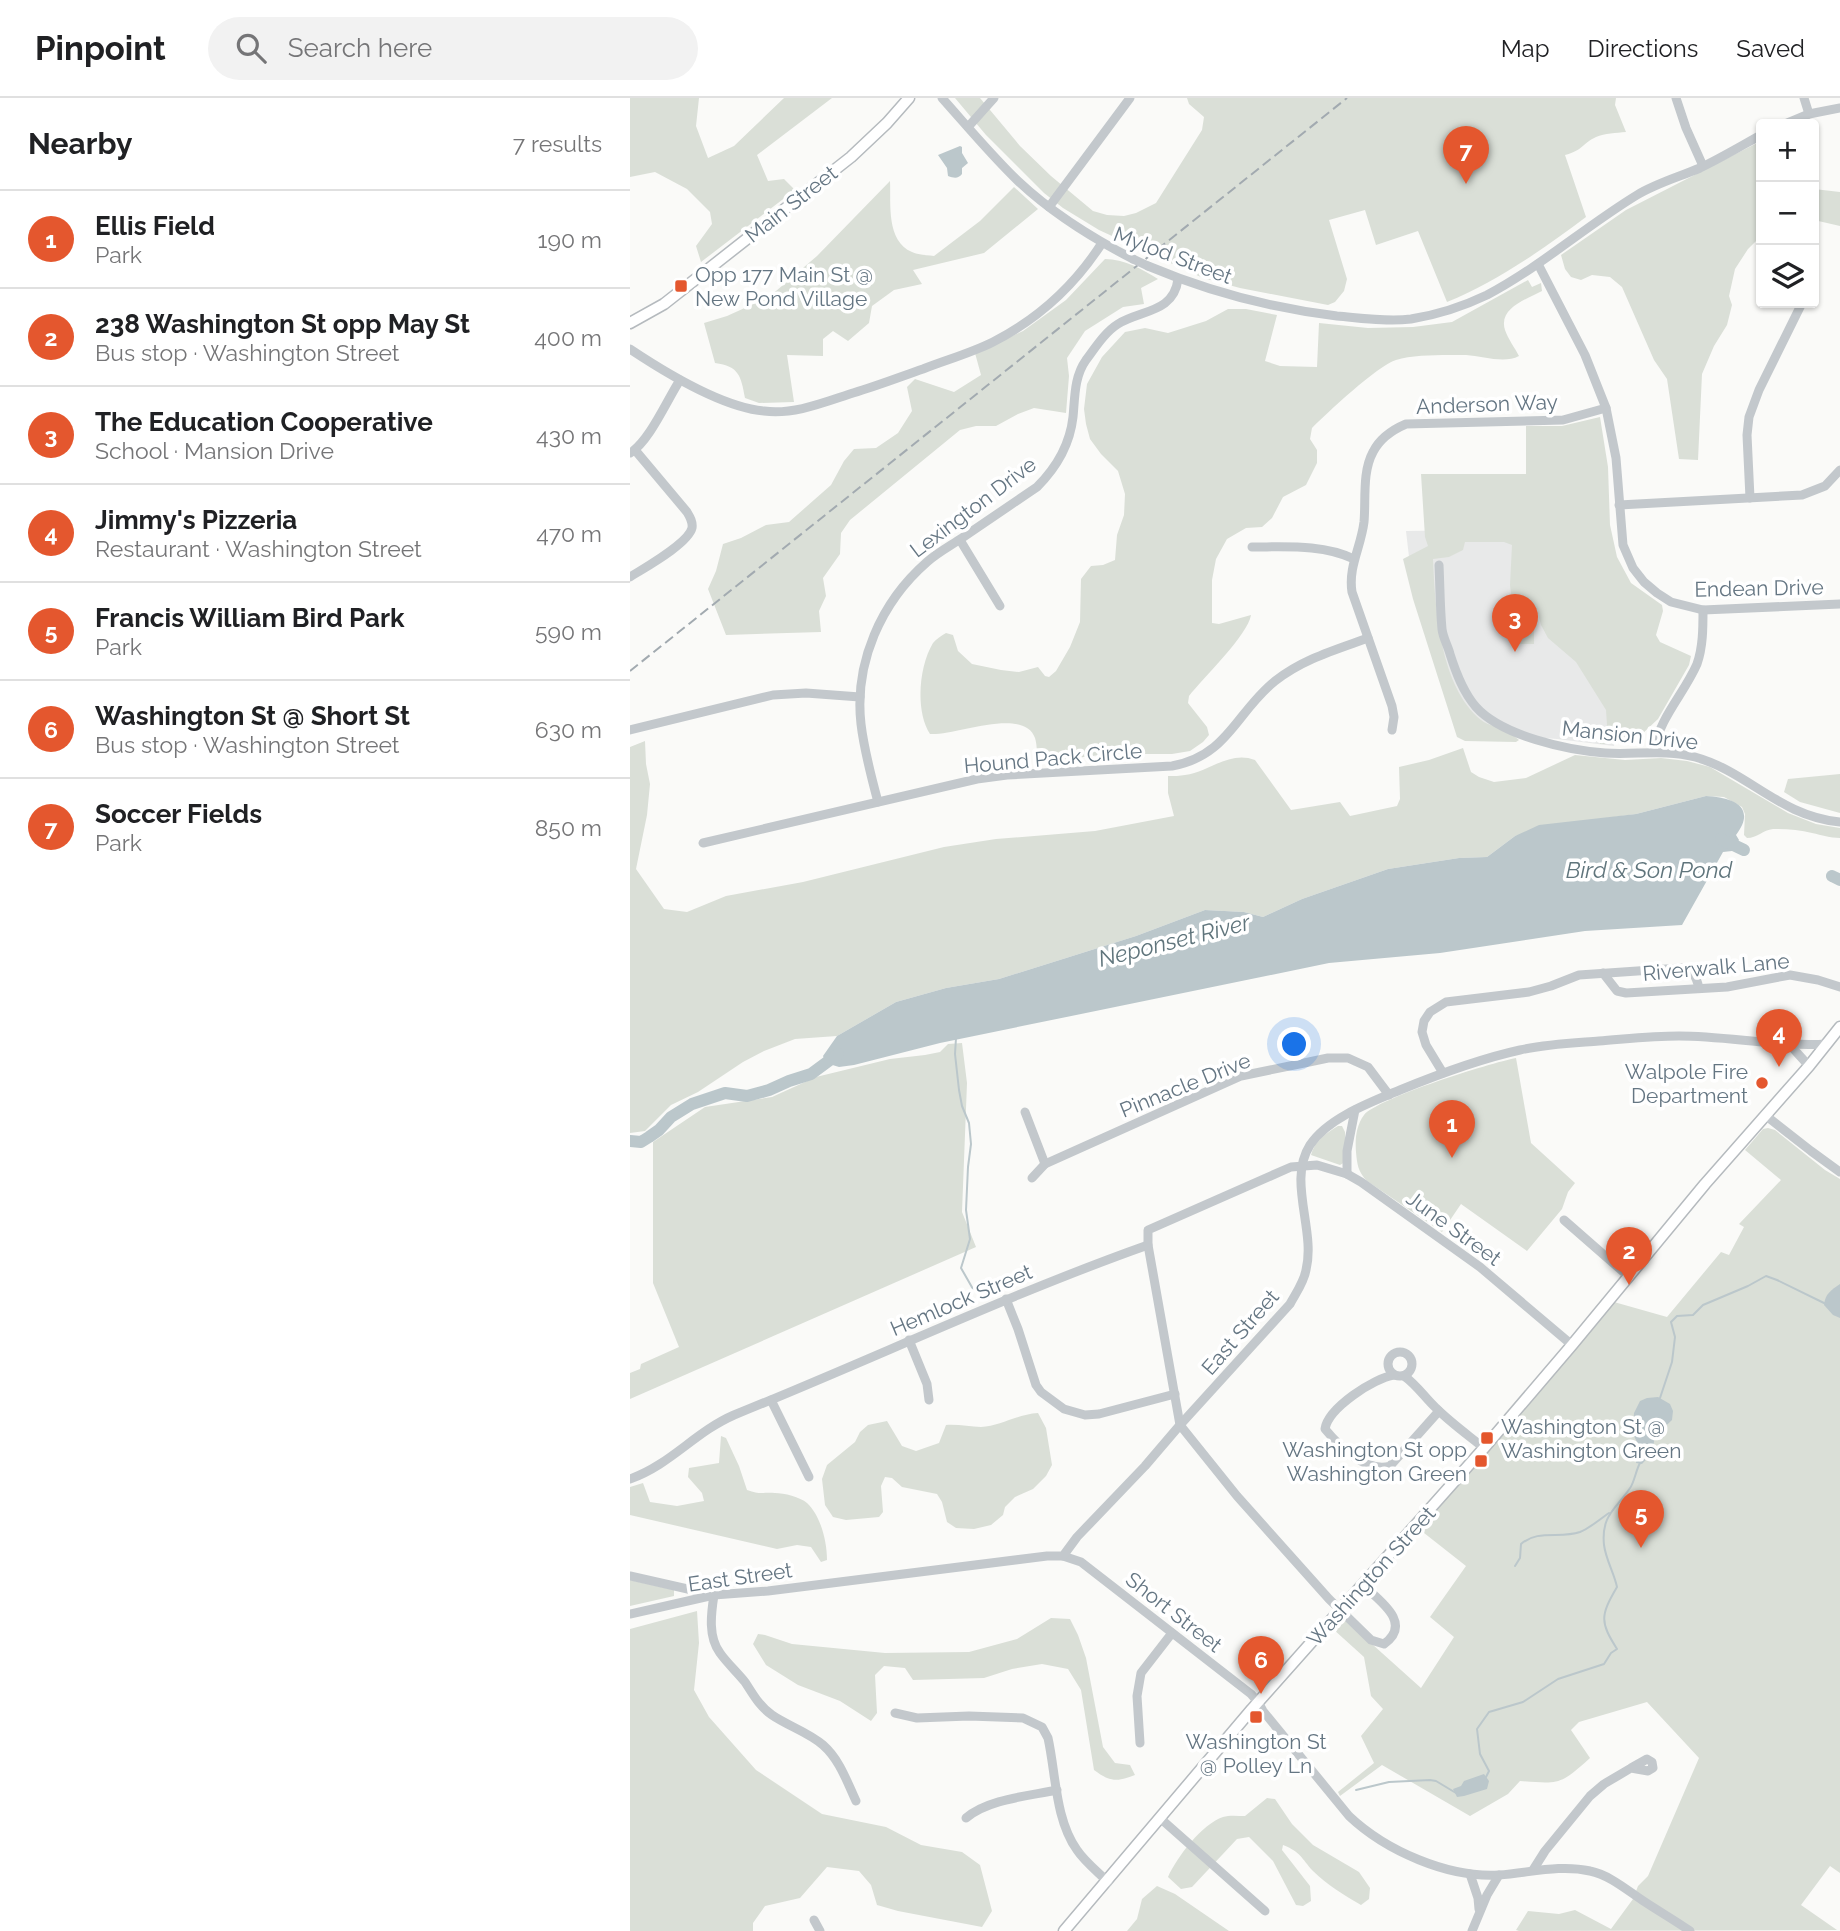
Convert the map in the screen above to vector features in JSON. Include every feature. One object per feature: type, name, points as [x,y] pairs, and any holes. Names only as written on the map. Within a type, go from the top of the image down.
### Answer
[{"type":"main road","name":"Main Street","points":[[630,323],[664,304],[851,157],[909,98]]},
{"type":"main road","name":"Washington Street","points":[[1065,1931],[1258,1702],[1484,1448],[1840,1027]]},
{"type":"main road","points":[[1827,1045],[1840,1045]]},
{"type":"street","points":[[942,98],[1003,167],[1049,207],[1102,243]]},
{"type":"street","points":[[968,127],[994,98]]},
{"type":"street","points":[[1049,207],[1130,98]]},
{"type":"street","points":[[1676,98],[1703,166]]},
{"type":"street","points":[[1804,98],[1809,114]]},
{"type":"street","points":[[1797,119],[1840,108]]},
{"type":"street","name":"Mylod Street","points":[[630,349],[680,380],[743,407],[768,412],[792,410],[870,388],[993,342],[1068,288],[1102,243],[1178,279],[1227,295],[1320,314],[1391,320],[1412,318],[1485,296],[1538,264],[1639,194],[1703,166],[1756,138]]},
{"type":"street","name":"Endean Drive","points":[[1538,264],[1585,355],[1606,408],[1616,458],[1623,545],[1638,575],[1664,598],[1679,605],[1703,610],[1840,604]]},
{"type":"street","name":"Lexington Drive","points":[[878,802],[865,749],[860,697],[870,646],[889,606],[927,561],[1037,487],[1046,477],[1061,455],[1071,430],[1076,384],[1081,367],[1115,326],[1130,318],[1152,312],[1163,304],[1177,286],[1178,279]]},
{"type":"street","points":[[1750,498],[1747,444],[1749,417],[1759,390],[1800,308]]},
{"type":"street","points":[[630,577],[685,540],[692,530],[692,519],[687,512],[633,451],[647,435],[680,380]]},
{"type":"street","name":"Anderson Way","points":[[1392,730],[1392,706],[1352,592],[1351,575],[1364,524],[1369,463],[1378,444],[1406,424],[1563,420],[1606,408]]},
{"type":"street","points":[[1619,505],[1796,496],[1825,486],[1840,470]]},
{"type":"street","points":[[960,540],[1000,606]]},
{"type":"street","points":[[1252,547],[1335,551],[1354,559]]},
{"type":"street","name":"Mansion Drive","points":[[1439,565],[1442,632],[1464,690],[1478,708],[1495,721],[1547,743],[1605,753],[1679,753],[1713,763],[1790,809],[1821,820],[1840,822]]},
{"type":"street","points":[[1654,751],[1657,736],[1693,672],[1699,656],[1703,610]]},
{"type":"street","name":"Hound Pack Circle","points":[[703,843],[991,776],[1164,767],[1189,762],[1205,755],[1219,744],[1261,694],[1284,674],[1311,659],[1368,638]]},
{"type":"street","points":[[630,730],[773,695],[806,693],[860,697]]},
{"type":"street","points":[[1443,1073],[1423,1039],[1424,1021],[1436,1007],[1454,1000],[1529,992],[1579,975],[1681,968],[1696,975],[1699,988]]},
{"type":"street","name":"Riverwalk Lane","points":[[1603,973],[1617,991],[1626,993],[1727,986],[1790,975],[1818,979],[1840,987]]},
{"type":"street","points":[[1363,1585],[1392,1613],[1396,1627],[1391,1639],[1384,1644],[1371,1640],[1329,1599],[1237,1496],[1180,1425],[1148,1245],[1148,1230],[1286,1169],[1302,1166],[1311,1145],[1323,1131],[1355,1110],[1443,1073],[1522,1049],[1568,1043],[1677,1036],[1756,1040],[1790,1045],[1827,1045]]},
{"type":"street","points":[[1790,1045],[1809,1066]]},
{"type":"street","name":"Pinnacle Drive","points":[[1032,1178],[1045,1164],[1241,1076],[1328,1058],[1348,1058],[1368,1067],[1389,1095]]},
{"type":"street","points":[[1347,1174],[1350,1130],[1355,1110]]},
{"type":"street","points":[[1025,1112],[1045,1164]]},
{"type":"street","points":[[1765,1115],[1840,1172]]},
{"type":"street","name":"June Street","points":[[1302,1166],[1317,1165],[1347,1174],[1361,1182],[1480,1266],[1572,1345]]},
{"type":"street","name":"East Street","points":[[630,1614],[714,1595],[1063,1556],[1077,1537],[1145,1466],[1290,1304],[1306,1270],[1308,1242],[1302,1166]]},
{"type":"street","points":[[1564,1220],[1628,1276]]},
{"type":"street","name":"Hemlock Street","points":[[630,1479],[656,1469],[716,1423],[1006,1299],[1148,1245]]},
{"type":"street","points":[[1006,1299],[1036,1385],[1064,1409],[1085,1415],[1100,1414],[1175,1394]]},
{"type":"street","points":[[909,1340],[927,1384],[929,1400]]},
{"type":"street","points":[[1439,1412],[1390,1466],[1383,1468],[1366,1463],[1325,1429],[1330,1416],[1377,1380],[1399,1376],[1414,1383],[1439,1412],[1484,1448]]},
{"type":"street","points":[[771,1400],[809,1477]]},
{"type":"street","name":"Short Street","points":[[1063,1556],[1081,1562],[1251,1694],[1349,1816],[1389,1846],[1442,1868],[1470,1874],[1499,1875],[1571,1868],[1597,1872],[1690,1931]]},
{"type":"street","points":[[630,1577],[714,1595],[712,1631],[719,1652],[740,1675],[763,1708],[825,1746],[839,1765],[856,1801]]},
{"type":"street","points":[[1140,1743],[1137,1696],[1141,1673],[1172,1633]]},
{"type":"street","points":[[895,1713],[916,1718],[1023,1718],[1042,1727],[1048,1738],[1057,1790],[1070,1838],[1078,1852],[1108,1882]]},
{"type":"street","points":[[1533,1871],[1545,1851],[1590,1796],[1631,1768]]},
{"type":"street","points":[[966,1818],[987,1805],[1057,1790]]},
{"type":"street","points":[[1161,1819],[1265,1911]]},
{"type":"street","points":[[1470,1874],[1478,1898],[1478,1917]]},
{"type":"street","points":[[1472,1931],[1487,1895],[1499,1875]]},
{"type":"street","points":[[814,1920],[820,1931]]},
{"type":"shaded area","points":[[630,98],[699,98],[696,126],[708,158],[734,146],[784,98],[832,98],[757,155],[768,181],[784,179],[795,190],[701,262],[696,246],[712,224],[710,212],[687,189],[655,172],[630,177]]},
{"type":"shaded area","points":[[955,98],[980,98],[1020,146],[1093,211],[1124,216],[1156,203],[1202,130],[1204,117],[1189,104],[1187,98],[1616,98],[1615,105],[1626,132],[1599,136],[1565,155],[1586,217],[1502,275],[1447,302],[1418,231],[1376,245],[1365,210],[1329,220],[1347,279],[1344,291],[1335,302],[1328,305],[1203,278],[1099,230],[1044,193],[986,135]]},
{"type":"shaded area","points":[[1756,144],[1756,241],[1735,269],[1729,296],[1732,305],[1727,325],[1702,374],[1698,460],[1679,459],[1667,379],[1654,360],[1622,287],[1610,277],[1592,275],[1581,280],[1571,277],[1565,269],[1561,255],[1626,210]]},
{"type":"shaded area","points":[[890,181],[894,231],[904,247],[920,254],[934,256],[980,221],[1014,187],[1038,209],[984,253],[913,270],[922,284],[894,290],[872,306],[869,323],[848,341],[833,331],[823,339],[823,356],[787,355],[794,402],[759,403],[745,398],[738,373],[723,364],[715,363],[704,323],[769,297],[817,256]]},
{"type":"shaded area","points":[[1819,190],[1840,192],[1840,226],[1819,221]]},
{"type":"shaded area","points":[[1105,259],[1126,263],[1158,279],[1141,288],[1144,304],[1123,307],[1085,331],[1067,358],[1069,376],[1066,413],[1034,408],[996,426],[976,426],[960,430],[850,520],[841,533],[840,554],[823,578],[826,596],[819,611],[821,632],[726,635],[708,589],[723,544],[766,525],[789,522],[831,485],[854,449],[876,448],[898,433],[912,411],[907,387],[915,379],[954,392],[981,375],[975,353],[1023,331],[1066,300]]},
{"type":"shaded area","points":[[1528,280],[1532,287],[1541,283],[1542,291],[1515,305],[1504,322],[1506,333],[1519,356],[1500,359],[1466,355],[1421,356],[1388,364],[1352,391],[1312,428],[1310,439],[1317,450],[1317,463],[1306,485],[1283,497],[1272,518],[1262,527],[1246,528],[1227,539],[1216,559],[1212,580],[1212,623],[1219,624],[1251,615],[1234,645],[1189,696],[1188,703],[1207,727],[1209,735],[1203,742],[1190,751],[1172,754],[1109,754],[1041,762],[1037,760],[1035,738],[1028,729],[1017,724],[1003,723],[930,734],[922,713],[921,688],[928,653],[936,640],[946,633],[953,635],[958,651],[972,664],[1019,672],[1038,667],[1049,677],[1056,671],[1070,647],[1080,622],[1081,579],[1091,566],[1115,560],[1117,535],[1124,515],[1125,494],[1118,471],[1090,439],[1084,409],[1087,384],[1102,357],[1125,332],[1145,328],[1168,333],[1206,321],[1228,309],[1246,309],[1277,315],[1265,361],[1280,366],[1317,367],[1319,323],[1368,328],[1413,327],[1452,322]]},
{"type":"shaded area","points":[[1600,417],[1608,467],[1610,525],[1617,557],[1631,583],[1662,605],[1663,611],[1656,635],[1660,642],[1691,656],[1689,665],[1658,719],[1639,740],[1633,744],[1600,744],[1607,725],[1606,710],[1576,662],[1548,638],[1537,610],[1528,600],[1516,598],[1511,594],[1512,545],[1504,542],[1465,542],[1463,550],[1449,557],[1433,559],[1442,646],[1456,688],[1467,706],[1487,724],[1506,730],[1519,740],[1465,741],[1457,737],[1403,559],[1428,546],[1425,537],[1421,474],[1526,474],[1526,426],[1562,426]]},
{"type":"shaded area","points":[[1543,529],[1618,717],[1614,746],[1460,731],[1409,557],[1406,531]]},
{"type":"shaded area","points":[[1518,621],[1534,622],[1534,644],[1518,644]]},
{"type":"shaded area","points":[[645,741],[650,784],[636,869],[664,909],[687,912],[726,896],[803,882],[944,847],[996,839],[1095,831],[1174,816],[1168,793],[1168,776],[1194,773],[1237,758],[1255,760],[1291,810],[1340,802],[1350,816],[1397,806],[1400,799],[1399,767],[1463,748],[1471,772],[1494,782],[1526,778],[1575,755],[1625,760],[1661,758],[1687,761],[1710,767],[1788,813],[1816,824],[1840,828],[1840,838],[1798,830],[1773,829],[1747,838],[1744,835],[1745,814],[1742,807],[1724,797],[1706,796],[1636,814],[1515,836],[1487,857],[1459,858],[1388,869],[1302,899],[1263,917],[1244,912],[1205,910],[1136,936],[999,979],[946,988],[896,1002],[837,1036],[795,1039],[764,1051],[698,1092],[671,1105],[645,1131],[630,1133],[630,747]]},
{"type":"shaded area","points":[[1840,774],[1840,813],[1800,802],[1784,792],[1788,779]]},
{"type":"shaded area","points":[[962,1043],[967,1083],[962,1212],[976,1247],[630,1399],[630,1373],[640,1369],[641,1364],[679,1347],[653,1283],[653,1142],[705,1107],[772,1097],[816,1077],[890,1059],[940,1052],[948,1044]]},
{"type":"shaded area","points":[[1516,1058],[1531,1143],[1575,1183],[1568,1192],[1562,1209],[1527,1251],[1461,1204],[1442,1232],[1364,1178],[1358,1164],[1356,1142],[1364,1115],[1373,1108],[1411,1091]]},
{"type":"shaded area","points":[[1342,1126],[1345,1132],[1345,1162],[1340,1165],[1311,1155],[1321,1138]]},
{"type":"shaded area","points":[[1763,1129],[1775,1130],[1840,1179],[1840,1873],[1830,1866],[1801,1905],[1837,1930],[1519,1931],[1516,1930],[1528,1911],[1559,1914],[1575,1910],[1611,1929],[1633,1899],[1638,1886],[1648,1876],[1699,1758],[1647,1702],[1579,1722],[1571,1730],[1590,1758],[1580,1767],[1559,1781],[1520,1781],[1508,1794],[1470,1816],[1382,1765],[1340,1796],[1338,1792],[1374,1763],[1361,1736],[1383,1709],[1371,1696],[1364,1657],[1333,1629],[1343,1618],[1421,1688],[1454,1637],[1430,1617],[1466,1566],[1419,1529],[1614,1302],[1667,1317],[1721,1252],[1729,1255],[1744,1227],[1739,1224],[1781,1180],[1745,1150]]},
{"type":"shaded area","points":[[1038,1413],[1046,1428],[1052,1465],[1046,1476],[1033,1489],[1015,1497],[1005,1507],[1003,1515],[991,1525],[974,1529],[956,1528],[947,1522],[937,1494],[902,1487],[892,1478],[885,1477],[881,1486],[883,1512],[879,1517],[846,1520],[833,1517],[825,1505],[822,1479],[827,1465],[855,1442],[860,1432],[868,1425],[887,1421],[902,1446],[916,1451],[939,1443],[946,1425],[981,1427]]},
{"type":"shaded area","points":[[721,1436],[726,1438],[747,1490],[792,1496],[812,1508],[822,1530],[827,1560],[821,1562],[811,1547],[797,1545],[777,1549],[630,1515],[630,1487],[643,1483],[650,1502],[677,1506],[704,1501],[702,1493],[688,1477],[689,1468],[719,1463]]},
{"type":"shaded area","points":[[630,1580],[674,1590],[674,1596],[630,1606]]},
{"type":"shaded area","points":[[697,1611],[699,1643],[694,1690],[709,1717],[756,1770],[822,1814],[886,1827],[921,1845],[962,1852],[980,1865],[992,1911],[982,1927],[877,1905],[871,1885],[859,1871],[827,1867],[800,1898],[765,1906],[753,1923],[753,1931],[630,1931],[630,1629]]},
{"type":"shaded area","points":[[1051,1618],[1070,1619],[1086,1658],[1103,1747],[1115,1763],[1130,1765],[1135,1775],[1114,1780],[1094,1770],[1081,1690],[1068,1669],[1042,1664],[1012,1669],[984,1678],[913,1680],[905,1668],[884,1666],[875,1675],[877,1713],[871,1721],[840,1701],[798,1685],[766,1665],[753,1644],[758,1634],[792,1644],[885,1653],[969,1652],[1017,1639]]},
{"type":"shaded area","points":[[1267,1798],[1275,1799],[1292,1824],[1313,1845],[1359,1872],[1370,1888],[1369,1899],[1361,1905],[1342,1894],[1318,1876],[1297,1853],[1283,1845],[1282,1850],[1310,1886],[1311,1901],[1303,1906],[1296,1905],[1273,1861],[1249,1837],[1237,1839],[1192,1887],[1181,1889],[1168,1877],[1184,1851],[1207,1827],[1223,1817],[1245,1816]]},
{"type":"shaded area","points":[[1157,1886],[1175,1894],[1229,1931],[1127,1931],[1137,1919],[1142,1899]]},
{"type":"water","points":[[960,146],[968,163],[962,168],[962,174],[954,178],[948,176],[947,168],[938,155]]},
{"type":"water","name":"Bird & Son Pond","points":[[1706,796],[1732,801],[1743,810],[1744,817],[1736,835],[1739,840],[1732,851],[1723,852],[1682,925],[1585,931],[1440,953],[1329,963],[940,1043],[854,1065],[839,1067],[826,1063],[823,1056],[837,1036],[896,1002],[946,988],[999,979],[1136,936],[1205,910],[1244,912],[1263,917],[1302,899],[1388,869],[1459,858],[1487,857],[1515,836],[1539,825],[1636,814]]},
{"type":"water","points":[[1840,1284],[1840,1318],[1824,1305],[1829,1293]]},
{"type":"water","points":[[1658,1397],[1670,1404],[1673,1411],[1672,1420],[1655,1436],[1652,1453],[1642,1464],[1636,1463],[1639,1446],[1633,1434],[1634,1413],[1640,1401]]},
{"type":"water","points":[[1484,1774],[1489,1781],[1487,1789],[1457,1797],[1453,1789],[1461,1786],[1464,1781]]},
{"type":"waterway","name":"Neponset River","points":[[1721,839],[1744,850]]},
{"type":"waterway","name":"Neponset River","points":[[1832,876],[1840,880]]},
{"type":"waterway","points":[[956,1038],[959,1090],[969,1123],[971,1144],[966,1210],[970,1239],[961,1268],[973,1289]]},
{"type":"waterway","name":"Neponset River","points":[[630,1141],[641,1142],[659,1130],[671,1117],[692,1104],[725,1093],[747,1096],[769,1090],[811,1074],[838,1054]]},
{"type":"waterway","points":[[1660,1398],[1672,1362],[1675,1337],[1671,1322],[1677,1316],[1693,1315],[1703,1305],[1766,1276],[1826,1304]]},
{"type":"waterway","points":[[1486,1777],[1489,1771],[1480,1754],[1477,1729],[1489,1712],[1523,1702],[1558,1679],[1604,1664],[1617,1649],[1607,1632],[1604,1619],[1607,1605],[1617,1587],[1605,1551],[1605,1526],[1607,1519],[1631,1486],[1640,1463]]},
{"type":"waterway","points":[[1515,1566],[1520,1558],[1521,1544],[1528,1539],[1580,1532],[1609,1513]]},
{"type":"waterway","points":[[1356,1790],[1389,1782],[1430,1780],[1456,1793]]},
{"type":"railway","points":[[630,671],[1347,98]]},
{"type":"place","name":"Soccer Fields","points":[[1466,184]]},
{"type":"place","name":"Opp 177 Main St @ New Pond Village","points":[[681,286]]},
{"type":"place","name":"The Education Cooperative","points":[[1515,652]]},
{"type":"place","name":"Jimmy's Pizzeria","points":[[1779,1067]]},
{"type":"place","name":"Walpole Fire Department","points":[[1762,1083]]},
{"type":"place","name":"Ellis Field","points":[[1452,1158]]},
{"type":"place","name":"238 Washington St opp May St","points":[[1629,1285]]},
{"type":"place","name":"Washington St @ Washington Green","points":[[1487,1438]]},
{"type":"place","name":"Washington St opp Washington Green","points":[[1481,1461]]},
{"type":"place","name":"Francis William Bird Park","points":[[1641,1548]]},
{"type":"place","name":"Washington St @ Short St","points":[[1261,1694]]},
{"type":"place","name":"Washington St @ Polley Ln","points":[[1256,1717]]}]
